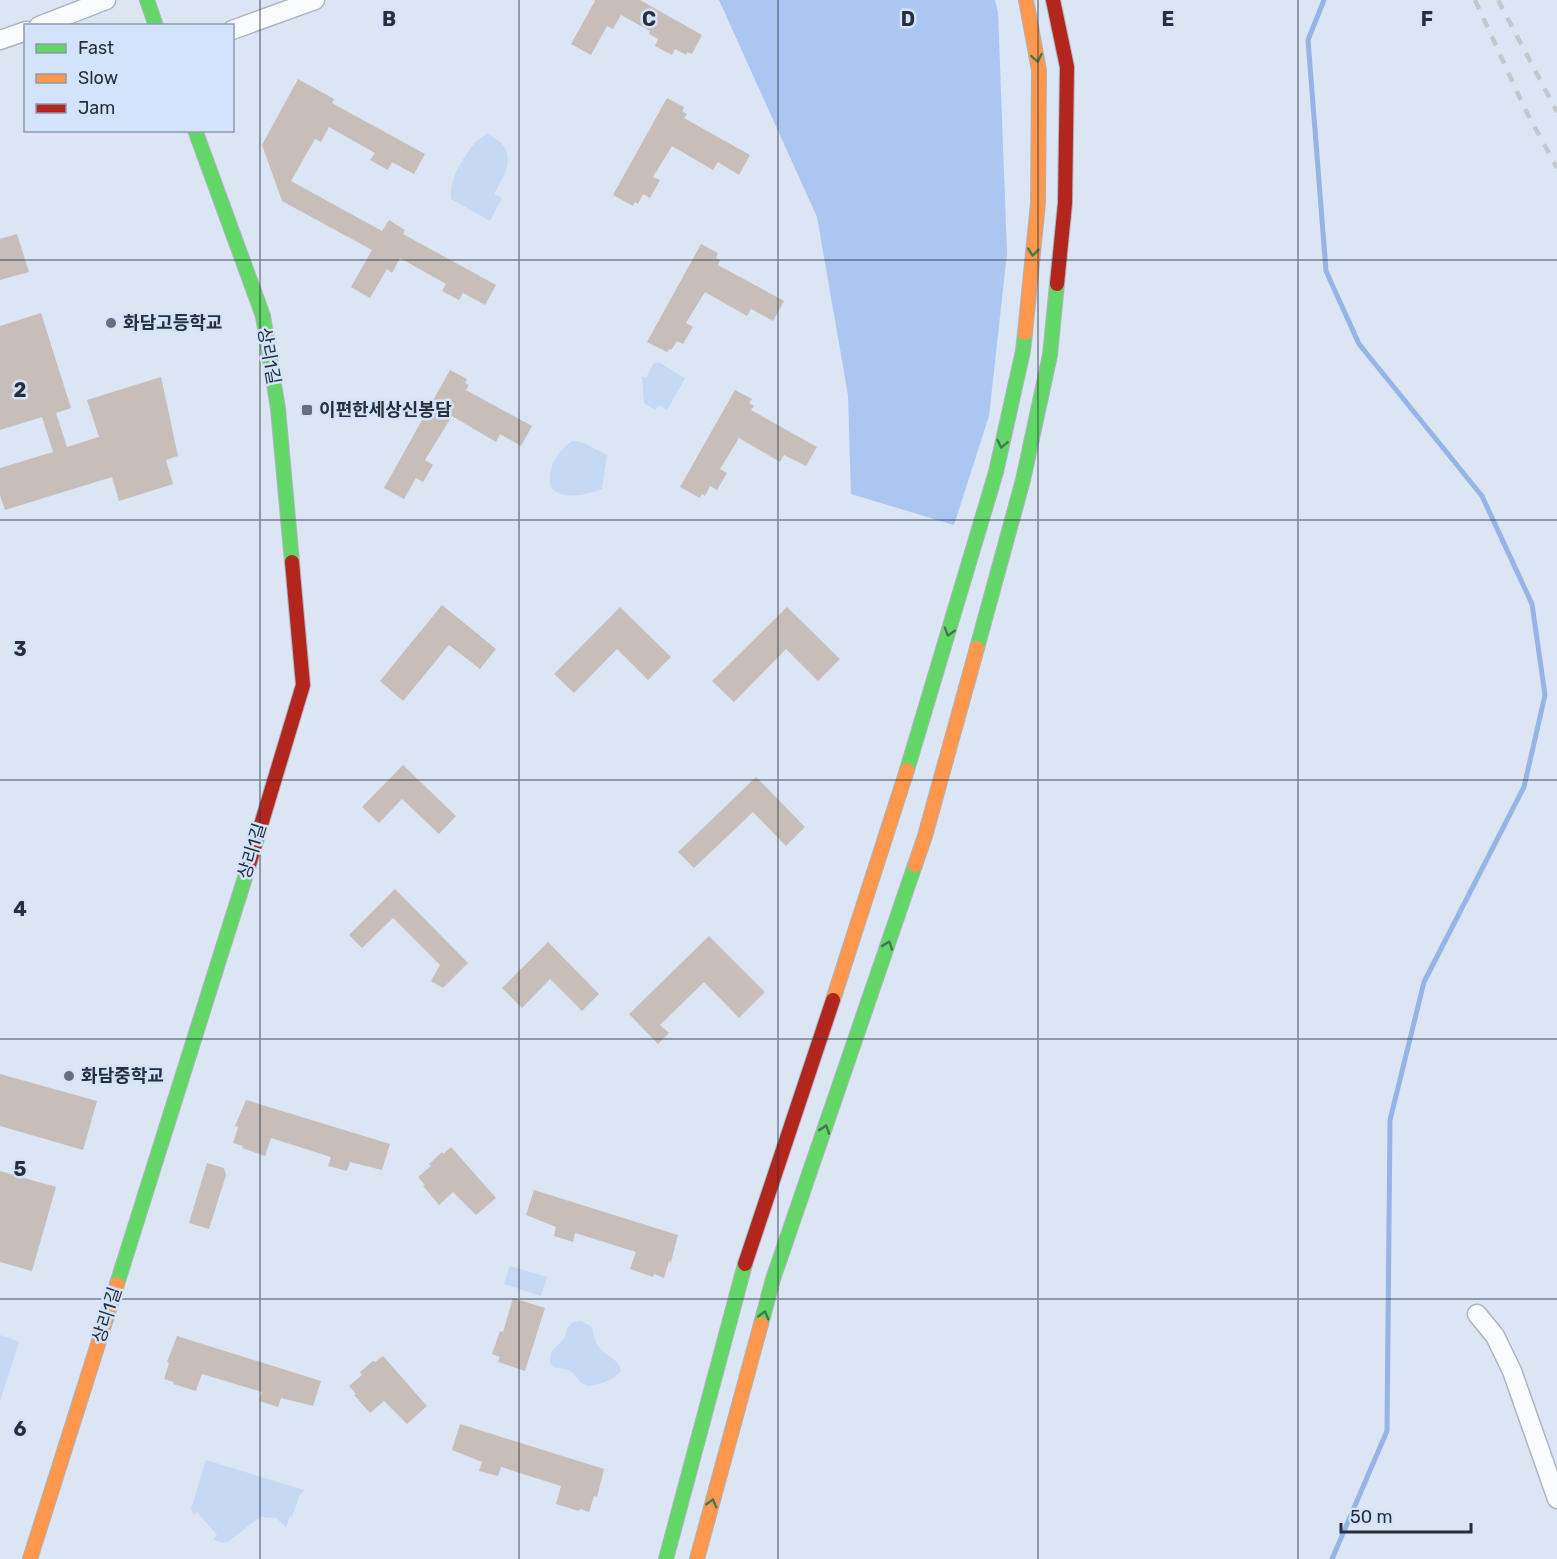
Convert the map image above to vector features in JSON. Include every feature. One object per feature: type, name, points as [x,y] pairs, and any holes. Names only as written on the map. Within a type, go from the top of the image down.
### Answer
[{"type":"main road","points":[[147,0],[155,24]]},
{"type":"main road","points":[[666,1559],[740,1280],[893,819],[996,472],[1023,351],[1038,203],[1039,70],[1026,0]]},
{"type":"main road","points":[[697,1559],[773,1279],[925,836],[1023,480],[1050,355],[1065,203],[1066,67],[1053,0]]},
{"type":"main road","name":"상리1길","points":[[30,1559],[215,975],[303,686],[278,409],[262,316],[196,132]]},
{"type":"street","points":[[44,24],[106,0]]},
{"type":"street","points":[[234,29],[274,7],[315,0]]},
{"type":"street","points":[[0,40],[24,32]]},
{"type":"street","points":[[1477,1314],[1495,1336],[1512,1371],[1557,1499]]},
{"type":"shaded area","points":[[719,0],[995,0],[998,12],[1007,253],[989,416],[954,525],[851,494],[848,395],[817,217]]},
{"type":"shaded area","points":[[488,133],[503,145],[508,158],[504,176],[494,194],[502,198],[490,221],[451,199],[452,185],[461,163],[474,143]]},
{"type":"shaded area","points":[[658,362],[685,378],[667,410],[659,405],[655,410],[644,403],[642,376],[646,378],[653,364]]},
{"type":"shaded area","points":[[573,441],[584,443],[607,455],[602,489],[583,495],[570,495],[552,489],[550,476],[554,462],[562,450]]},
{"type":"shaded area","points":[[510,1266],[547,1277],[541,1296],[504,1284]]},
{"type":"shaded area","points":[[581,1321],[591,1326],[598,1346],[619,1366],[621,1371],[615,1377],[598,1384],[587,1385],[572,1372],[556,1368],[550,1362],[551,1352],[564,1339],[568,1327],[573,1322]]},
{"type":"shaded area","points":[[0,1335],[19,1342],[0,1401]]},
{"type":"shaded area","points":[[206,1460],[304,1490],[300,1494],[286,1527],[276,1518],[260,1517],[229,1541],[221,1542],[214,1539],[217,1535],[197,1512],[194,1515],[191,1509]]},
{"type":"building","points":[[593,0],[640,0],[702,35],[692,54],[687,52],[686,55],[675,49],[672,55],[655,46],[658,39],[649,34],[650,31],[621,15],[613,29],[607,26],[591,55],[571,44],[595,1]]},
{"type":"building","points":[[298,79],[334,99],[332,103],[425,154],[414,174],[392,162],[388,170],[370,160],[375,153],[329,127],[321,142],[315,139],[291,181],[382,231],[389,220],[405,230],[403,234],[496,285],[485,305],[463,293],[459,300],[442,291],[446,284],[400,258],[392,273],[387,269],[370,298],[351,287],[372,250],[282,201],[262,145]]},
{"type":"building","points":[[667,98],[684,107],[682,111],[687,114],[684,118],[750,155],[739,175],[718,162],[713,170],[672,146],[653,177],[660,180],[650,198],[643,194],[638,204],[635,202],[633,206],[613,195]]},
{"type":"building","points":[[17,234],[29,272],[0,280],[0,239]]},
{"type":"building","points":[[701,244],[718,253],[716,258],[720,260],[718,265],[784,301],[773,321],[751,309],[747,316],[705,292],[686,323],[693,327],[683,344],[677,341],[667,352],[647,342]]},
{"type":"building","points":[[41,313],[71,408],[56,413],[67,447],[99,437],[87,400],[161,377],[178,456],[166,460],[173,484],[119,501],[112,477],[5,510],[0,495],[0,468],[53,452],[42,417],[0,430],[0,326]]},
{"type":"building","points":[[450,370],[467,379],[465,383],[469,385],[466,390],[532,426],[521,446],[500,434],[496,442],[452,416],[425,460],[433,465],[423,482],[416,478],[404,499],[384,488]]},
{"type":"building","points":[[735,390],[752,399],[749,403],[754,406],[751,410],[817,447],[806,466],[784,455],[780,462],[739,438],[720,469],[727,473],[717,490],[710,486],[705,496],[702,494],[700,498],[680,487]]},
{"type":"building","points":[[442,605],[496,649],[480,669],[449,645],[403,701],[380,681]]},
{"type":"building","points":[[620,607],[671,657],[648,680],[617,649],[574,693],[554,674]]},
{"type":"building","points":[[787,607],[840,659],[818,681],[786,649],[734,702],[712,681]]},
{"type":"building","points":[[403,765],[456,816],[439,834],[402,799],[379,823],[362,807]]},
{"type":"building","points":[[756,777],[805,827],[786,846],[753,812],[694,868],[678,852]]},
{"type":"building","points":[[395,889],[468,963],[443,988],[431,981],[440,965],[393,918],[362,948],[349,935]]},
{"type":"building","points":[[709,936],[765,992],[739,1018],[704,982],[660,1025],[669,1033],[658,1044],[629,1014]]},
{"type":"building","points":[[548,942],[599,994],[582,1011],[550,979],[522,1008],[502,988]]},
{"type":"building","points":[[0,1074],[97,1101],[83,1150],[0,1126]]},
{"type":"building","points":[[246,1100],[390,1144],[382,1170],[350,1162],[347,1171],[328,1166],[331,1157],[271,1138],[265,1156],[242,1148],[243,1146],[233,1143],[238,1127],[235,1126]]},
{"type":"building","points":[[451,1147],[496,1198],[476,1215],[453,1192],[439,1205],[418,1177],[442,1152],[443,1154]]},
{"type":"building","points":[[207,1163],[224,1168],[226,1175],[209,1229],[189,1223]]},
{"type":"building","points":[[0,1171],[56,1187],[32,1271],[0,1262]]},
{"type":"building","points":[[534,1190],[678,1235],[664,1278],[654,1274],[653,1277],[630,1269],[636,1252],[575,1233],[573,1242],[554,1236],[556,1227],[526,1215]]},
{"type":"building","points":[[513,1298],[545,1308],[525,1371],[498,1362],[500,1357],[492,1354],[500,1331],[503,1332]]},
{"type":"building","points":[[177,1336],[321,1381],[313,1406],[281,1398],[278,1407],[259,1401],[262,1392],[202,1374],[196,1391],[173,1384],[174,1382],[164,1379],[169,1363],[167,1362]]},
{"type":"building","points":[[383,1356],[427,1406],[407,1424],[384,1401],[370,1413],[349,1386],[362,1375],[360,1372]]},
{"type":"building","points":[[460,1424],[604,1469],[597,1497],[594,1496],[589,1512],[556,1504],[561,1486],[501,1467],[498,1476],[479,1471],[482,1462],[452,1450]]},
{"type":"waterway","points":[[1324,0],[1308,40],[1326,271],[1359,344],[1482,496],[1532,604],[1545,695],[1524,787],[1424,982],[1390,1120],[1387,1431],[1332,1559]]},
{"type":"railway","points":[[1475,0],[1525,109],[1557,168]]},
{"type":"railway","points":[[1498,0],[1557,112]]},
{"type":"traffic: fast","points":[[147,0],[155,24]]},
{"type":"traffic: fast","points":[[196,132],[263,316],[278,409],[292,562]]},
{"type":"traffic: fast","points":[[977,648],[1023,480],[1050,355],[1057,284]]},
{"type":"traffic: fast","points":[[907,770],[996,472],[1025,333]]},
{"type":"traffic: fast","points":[[761,1324],[773,1279],[915,865]]},
{"type":"traffic: fast","points":[[117,1284],[248,868]]},
{"type":"traffic: fast","points":[[666,1559],[745,1264]]},
{"type":"traffic: slow","points":[[1025,333],[1038,203],[1039,70],[1026,0]]},
{"type":"traffic: slow","points":[[915,865],[977,648]]},
{"type":"traffic: slow","points":[[833,1000],[907,770]]},
{"type":"traffic: slow","points":[[30,1559],[117,1284]]},
{"type":"traffic: slow","points":[[697,1559],[761,1324]]},
{"type":"traffic: jam","points":[[1053,0],[1067,67],[1065,203],[1057,284]]},
{"type":"traffic: jam","points":[[248,868],[303,685],[292,562]]},
{"type":"traffic: jam","points":[[745,1264],[833,1000]]},
{"type":"place","name":"화담고등학교","points":[[111,323]]},
{"type":"place","name":"이편한세상신봉담","points":[[307,410]]},
{"type":"place","name":"화담중학교","points":[[69,1076]]}]
